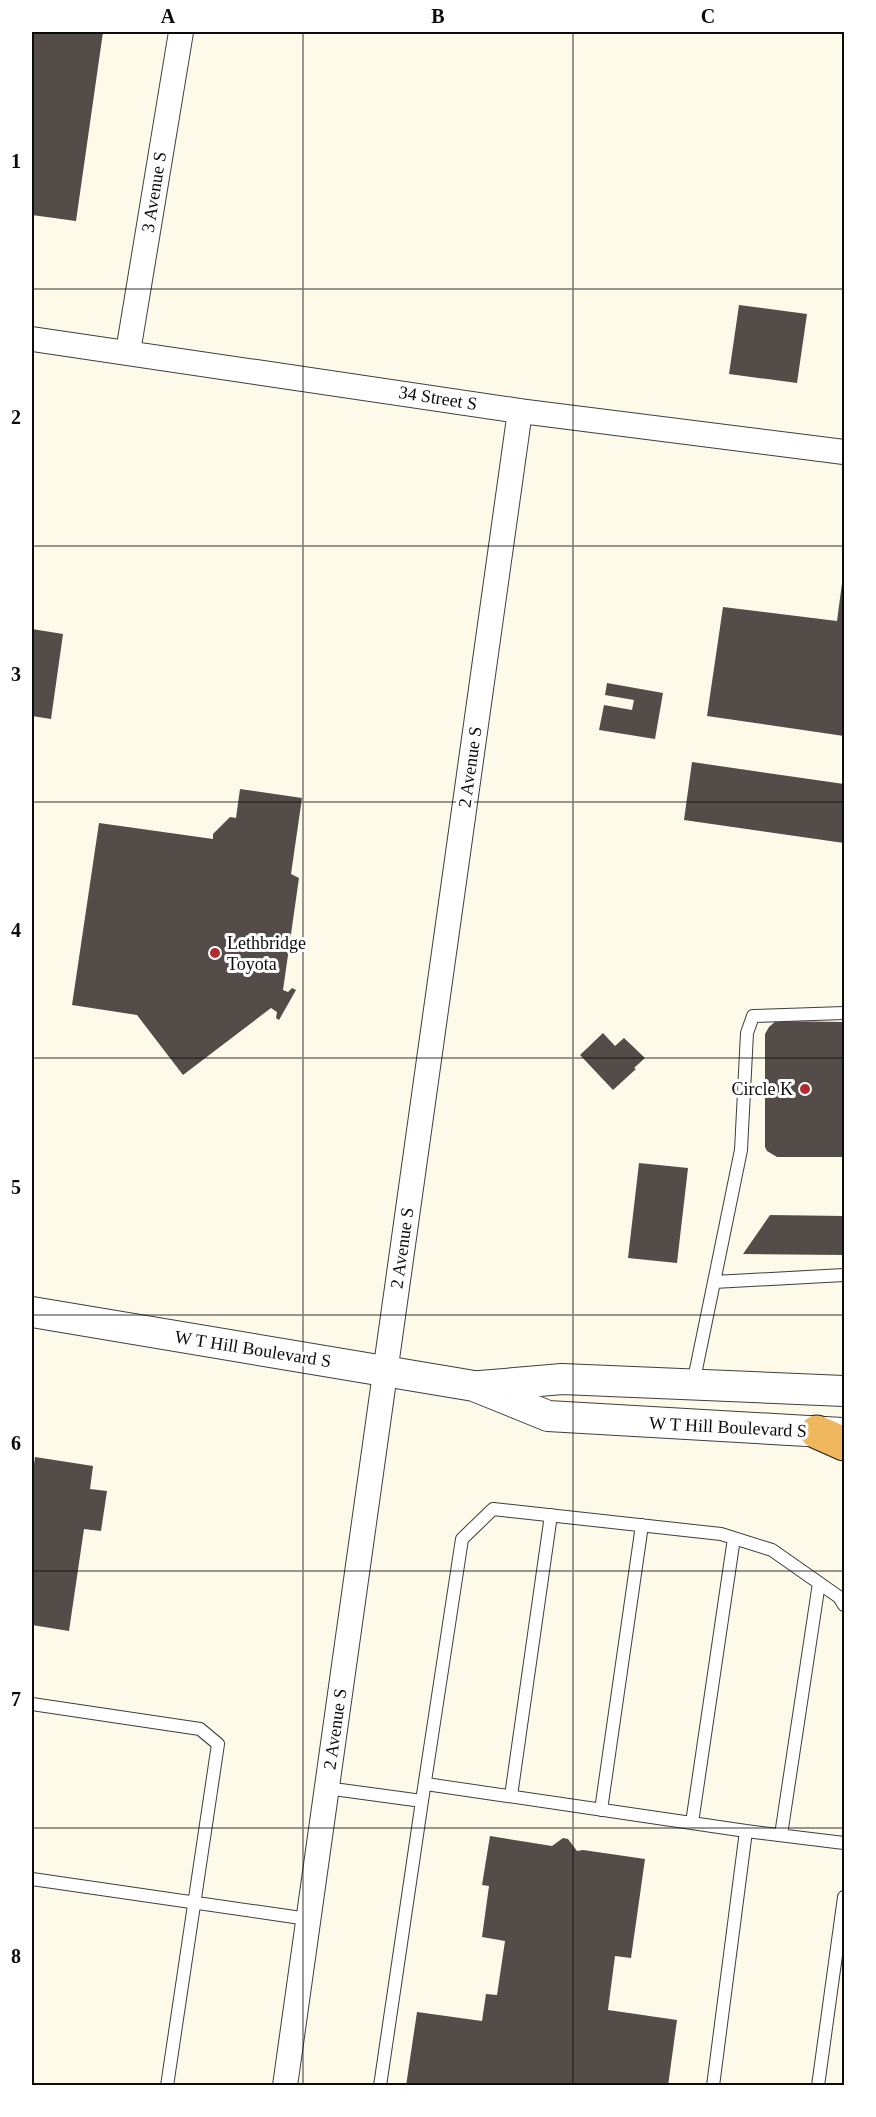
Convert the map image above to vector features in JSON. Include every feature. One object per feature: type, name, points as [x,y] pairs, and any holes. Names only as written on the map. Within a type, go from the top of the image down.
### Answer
[{"type":"street","name":"3 Avenue S","points":[[128,352],[181,32]]},
{"type":"street","name":"34 Street S","points":[[32,339],[520,411],[844,452]]},
{"type":"street","name":"2 Avenue S","points":[[285,2085],[520,411]]},
{"type":"street","name":"W T Hill Boulevard S","points":[[32,1312],[474,1386],[548,1416],[835,1436]]},
{"type":"street","name":"W T Hill Boulevard S","points":[[474,1386],[562,1379],[844,1391]]},
{"type":"lane","points":[[693,1384],[741,1150],[747,1034],[753,1016],[844,1013]]},
{"type":"lane","points":[[714,1282],[844,1275]]},
{"type":"lane","points":[[380,2085],[462,1539],[493,1509],[721,1534],[772,1550],[839,1597],[844,1605]]},
{"type":"lane","points":[[511,1796],[551,1515]]},
{"type":"lane","points":[[601,1809],[642,1525]]},
{"type":"lane","points":[[692,1823],[734,1538]]},
{"type":"lane","points":[[781,1835],[819,1583]]},
{"type":"lane","points":[[32,1704],[200,1729],[218,1744],[167,2085]]},
{"type":"lane","points":[[426,1784],[746,1831],[844,1843]]},
{"type":"lane","points":[[326,1788],[422,1801]]},
{"type":"lane","points":[[713,2085],[746,1831]]},
{"type":"lane","points":[[32,1880],[308,1919]]},
{"type":"lane","points":[[818,2085],[844,1897]]},
{"type":"building","points":[[32,32],[103,32],[76,221],[32,215]]},
{"type":"building","points":[[739,305],[807,314],[797,383],[729,374]]},
{"type":"building","points":[[842,583],[844,583],[844,736],[707,716],[723,607],[837,621]]},
{"type":"building","points":[[32,629],[63,634],[51,719],[32,716]]},
{"type":"building","points":[[607,683],[663,693],[655,739],[599,730],[604,705],[632,710],[634,700],[605,695]]},
{"type":"building","points":[[692,762],[844,784],[844,843],[684,820]]},
{"type":"building","points":[[240,789],[302,798],[291,874],[299,878],[283,990],[288,992],[292,988],[296,990],[279,1020],[276,1018],[277,1012],[271,1008],[183,1075],[137,1015],[72,1005],[99,823],[213,839],[213,834],[230,817],[236,818]]},
{"type":"building","name":"Circle K","points":[[776,1021],[844,1022],[844,1157],[777,1157],[765,1147],[765,1034]]},
{"type":"building","points":[[603,1033],[615,1046],[624,1038],[645,1058],[613,1090],[580,1055]]},
{"type":"building","points":[[639,1163],[688,1168],[677,1263],[628,1258]]},
{"type":"building","points":[[770,1215],[844,1216],[844,1255],[743,1254]]},
{"type":"building","points":[[35,1457],[93,1466],[90,1489],[107,1491],[101,1531],[84,1529],[69,1631],[32,1625],[32,1479]]},
{"type":"building","points":[[490,1836],[552,1846],[563,1838],[568,1839],[577,1851],[645,1859],[631,1958],[615,1956],[608,2010],[677,2020],[668,2086],[406,2086],[417,2012],[482,2021],[486,1994],[497,1995],[505,1941],[482,1937],[489,1886],[482,1885]]},
{"type":"place","name":"Lethbridge Toyota","points":[[215,953]]},
{"type":"place","name":"Circle K","points":[[805,1089]]}]
